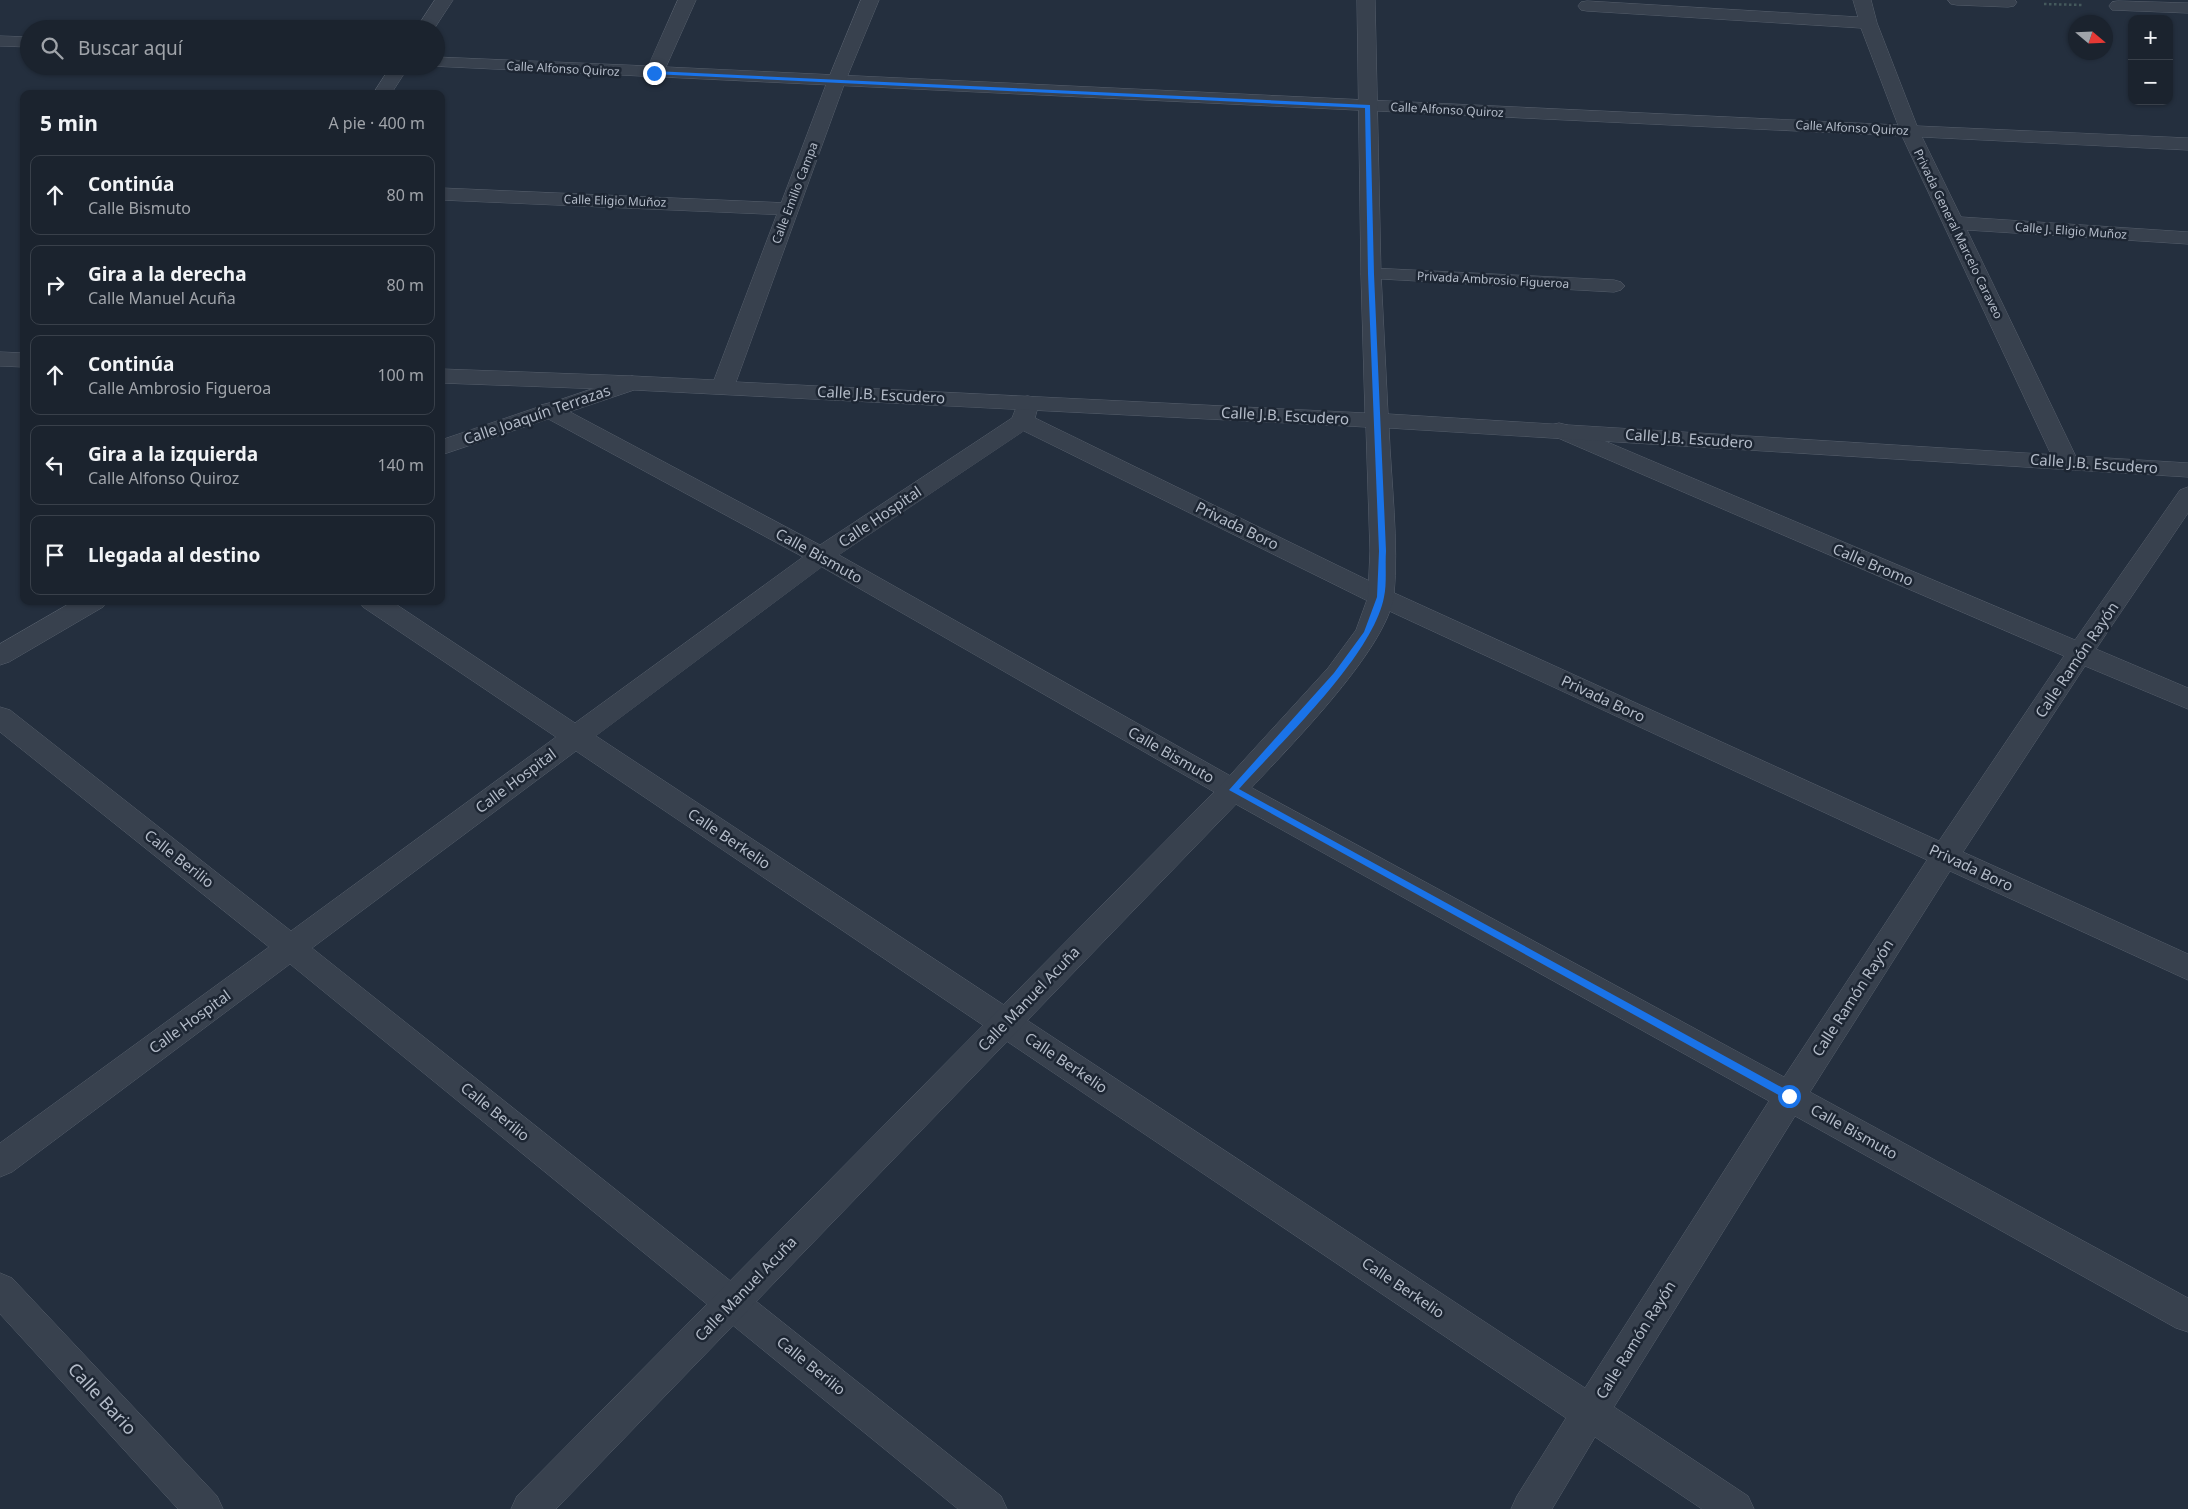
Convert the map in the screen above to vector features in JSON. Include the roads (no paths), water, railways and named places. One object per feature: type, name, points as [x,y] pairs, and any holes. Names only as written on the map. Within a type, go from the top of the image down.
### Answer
[{"type":"street","points":[[431,20],[444,0]]},
{"type":"street","points":[[654,73],[687,0]]},
{"type":"street","name":"Calle Emilio Campa","points":[[723,387],[788,208],[836,82],[870,0]]},
{"type":"street","name":"Calle Manuel Acuña","points":[[530,1509],[1233,790],[1337,675],[1368,632],[1380,597],[1382,551],[1371,274],[1366,0]]},
{"type":"street","name":"Privada General Marcelo Caraveo","points":[[1862,0],[1868,23],[1909,130],[2067,462]]},
{"type":"street","points":[[1957,0],[2008,2]]},
{"type":"street","points":[[1587,6],[1868,23]]},
{"type":"street","points":[[2118,6],[2188,8]]},
{"type":"street","points":[[0,41],[20,42]]},
{"type":"street","name":"Calle Alfonso Quiroz","points":[[445,62],[2188,144]]},
{"type":"street","points":[[385,90],[394,75]]},
{"type":"street","name":"Calle Eligio Muñoz","points":[[445,194],[788,208]]},
{"type":"street","name":"Calle J. Eligio Muñoz","points":[[1954,223],[2188,238]]},
{"type":"street","name":"Privada Ambrosio Figueroa","points":[[1371,274],[1614,286]]},
{"type":"street","name":"Calle J.B. Escudero","points":[[445,376],[723,387],[1026,411],[1377,421],[1558,430],[2188,470]]},
{"type":"street","name":"Calle Joaquín Terrazas","points":[[445,447],[549,410],[632,384]]},
{"type":"street","name":"Calle Bismuto","points":[[549,410],[821,556],[1233,790],[2188,1316]]},
{"type":"street","name":"Calle Hospital","points":[[0,1162],[821,556],[1026,411]]},
{"type":"street","name":"Privada Boro","points":[[1026,411],[1380,597],[2188,968]]},
{"type":"street","name":"Calle Bromo","points":[[1558,430],[2188,699]]},
{"type":"street","name":"Calle Ramón Rayón","points":[[1530,1509],[1789,1096],[1945,857],[2185,503]]},
{"type":"street","points":[[0,656],[87,605]]},
{"type":"street","name":"Calle Berkelio","points":[[378,605],[1735,1509]]},
{"type":"street","name":"Calle Berilio","points":[[0,717],[291,948],[988,1509]]},
{"type":"street","name":"Calle Bario","points":[[0,1289],[204,1509]]}]
